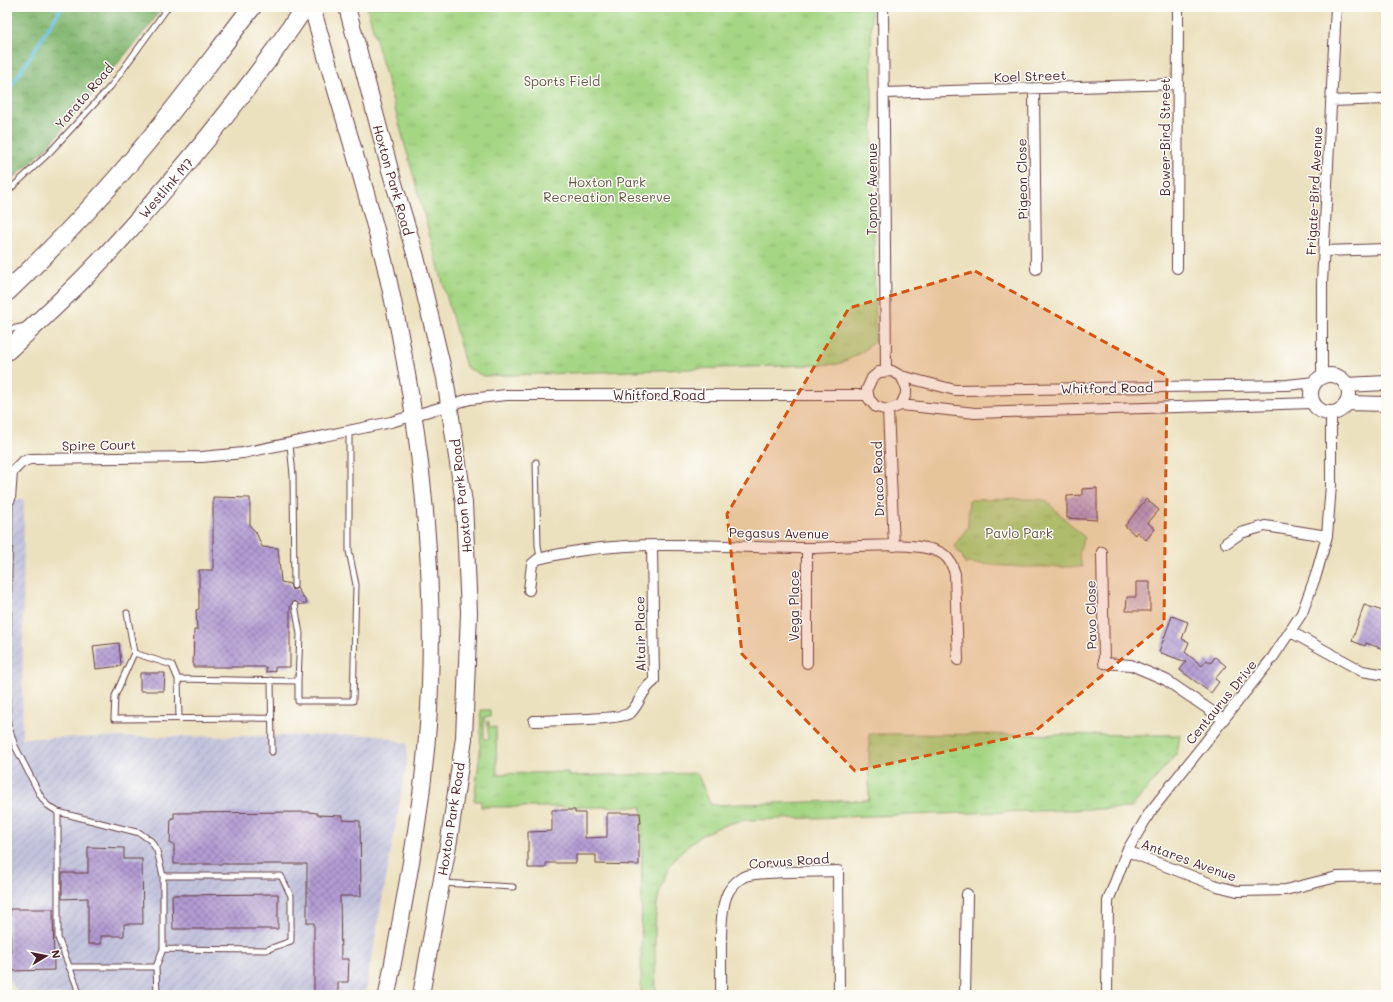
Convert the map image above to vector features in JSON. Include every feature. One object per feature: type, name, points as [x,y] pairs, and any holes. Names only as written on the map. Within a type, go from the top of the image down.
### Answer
[{"type":"highway","points":[[7,292],[40,261],[139,153],[252,7]]},
{"type":"highway","name":"Westlink M7","points":[[7,351],[124,236],[206,141],[271,57],[305,7]]},
{"type":"main road","points":[[312,7],[386,269],[414,415],[429,552],[430,686],[415,845],[387,995]]},
{"type":"main road","name":"Hoxton Park Road","points":[[347,7],[390,170],[416,257],[445,378],[464,503],[468,582],[468,652],[464,738],[441,883],[421,995]]},
{"type":"street","name":"Topnot Avenue","points":[[883,7],[886,371]]},
{"type":"street","name":"Bower-Bird Street","points":[[1177,268],[1178,7]]},
{"type":"street","name":"Frigate-Bird Avenue","points":[[1319,379],[1336,7]]},
{"type":"street","name":"Koel Street","points":[[884,93],[1178,84]]},
{"type":"street","name":"Pigeon Close","points":[[1034,89],[1036,269]]},
{"type":"street","points":[[1332,101],[1386,99]]},
{"type":"street","points":[[1324,251],[1386,250]]},
{"type":"street","points":[[886,371],[892,371],[901,376],[906,386],[906,394],[901,405],[888,410],[876,407],[869,399],[867,389],[872,378],[879,372],[886,371]]},
{"type":"street","points":[[1335,375],[1344,380],[1349,390],[1350,398],[1344,409],[1331,414],[1319,411],[1312,403],[1310,393],[1319,379],[1335,375]]},
{"type":"street","name":"Whitford Road","points":[[901,376],[955,390],[1287,385],[1319,379]]},
{"type":"street","points":[[1346,385],[1386,383]]},
{"type":"street","name":"Whitford Road","points":[[450,404],[470,399],[506,395],[868,395]]},
{"type":"street","name":"Whitford Road","points":[[901,405],[975,413],[1312,403]]},
{"type":"street","points":[[1347,403],[1386,404]]},
{"type":"street","name":"Spire Court","points":[[10,499],[12,472],[22,462],[30,459],[202,457],[243,453],[290,445],[414,415],[450,404]]},
{"type":"street","name":"Draco Road","points":[[888,410],[894,546]]},
{"type":"street","name":"Centaurus Drive","points":[[1107,995],[1108,901],[1127,851],[1150,812],[1273,657],[1291,632],[1302,613],[1316,574],[1327,536],[1331,485],[1331,414]]},
{"type":"street","points":[[1226,544],[1241,533],[1265,526],[1327,536]]},
{"type":"street","name":"Pegasus Avenue","points":[[540,558],[588,549],[652,546],[736,545],[807,548],[894,546],[929,548],[939,551],[953,564],[956,585],[958,660]]},
{"type":"street","name":"Altair Place","points":[[534,721],[609,718],[628,714],[636,706],[643,690],[654,681],[652,546]]},
{"type":"street","name":"Vega Place","points":[[807,548],[807,664]]},
{"type":"street","name":"Pavo Close","points":[[1102,552],[1104,663],[1131,665],[1166,680],[1223,719]]},
{"type":"street","points":[[529,590],[532,564],[540,558]]},
{"type":"street","points":[[1291,632],[1362,671],[1386,675]]},
{"type":"street","name":"Antares Avenue","points":[[1127,851],[1217,886],[1237,891],[1285,890],[1337,877],[1386,876]]},
{"type":"street","name":"Corvus Road","points":[[721,995],[722,914],[726,897],[732,884],[744,877],[759,874],[838,871],[839,995]]},
{"type":"street","points":[[965,995],[967,894]]},
{"type":"lane","name":"Yarato Road","points":[[7,192],[48,154],[111,86],[168,7]]},
{"type":"lane","points":[[7,330],[23,327],[42,318]]},
{"type":"lane","points":[[296,605],[300,634],[298,701],[353,701],[356,585],[349,551],[349,431]]},
{"type":"lane","points":[[290,445],[293,475],[294,586]]},
{"type":"lane","points":[[536,462],[540,558]]},
{"type":"lane","name":"Spire Court","points":[[10,499],[7,703],[11,737],[40,795],[47,805],[58,812]]},
{"type":"lane","points":[[127,613],[134,653],[115,696],[114,719],[271,718]]},
{"type":"lane","points":[[134,653],[172,664],[178,679],[179,718]]},
{"type":"lane","points":[[178,679],[298,681]]},
{"type":"lane","points":[[271,680],[272,752]]},
{"type":"lane","points":[[79,995],[58,938],[58,812],[140,833],[151,841],[157,851],[163,876],[163,950],[156,967],[157,995]]},
{"type":"lane","points":[[163,876],[281,876],[291,896],[291,940],[266,950],[163,950]]},
{"type":"lane","points":[[441,883],[513,887]]},
{"type":"lane","points":[[69,967],[156,967]]},
{"type":"highlighted area","points":[[975,271],[1167,376],[1164,624],[1033,733],[855,771],[742,654],[727,514],[849,308]]},
{"type":"shaded area","points":[[7,499],[24,499],[22,738],[379,735],[407,744],[407,762],[365,995],[19,995],[7,976]]},
{"type":"green space","points":[[7,7],[162,7],[150,25],[45,150],[7,184]]},
{"type":"green space","name":"Hoxton Park Recreation Reserve","points":[[367,7],[871,7],[875,341],[861,353],[839,364],[483,376],[466,367]]},
{"type":"green space","name":"Pavlo Park","points":[[969,500],[1045,500],[1085,538],[1081,545],[1080,552],[1080,559],[1083,567],[1021,567],[965,563],[962,556],[954,546],[968,527]]},
{"type":"green space","points":[[481,710],[490,710],[490,717],[484,718],[484,739],[489,739],[487,721],[489,722],[490,727],[496,727],[497,774],[568,772],[569,776],[697,773],[711,805],[869,800],[869,734],[1180,735],[1177,753],[1131,808],[746,820],[716,828],[690,843],[671,865],[664,878],[659,894],[656,918],[656,995],[641,995],[642,807],[481,807],[481,801],[474,801],[480,753]]},
{"type":"building","points":[[1097,488],[1097,520],[1067,518],[1067,496],[1082,495],[1082,489]]},
{"type":"building","points":[[213,497],[250,498],[250,526],[256,532],[262,547],[278,548],[281,582],[290,584],[292,590],[297,588],[307,603],[299,605],[294,601],[290,606],[290,667],[275,667],[275,671],[266,672],[266,667],[193,667],[194,630],[197,630],[196,610],[199,609],[199,570],[213,570]]},
{"type":"building","points":[[1146,499],[1159,510],[1148,523],[1155,529],[1146,540],[1137,532],[1135,535],[1125,526]]},
{"type":"building","points":[[1136,582],[1150,582],[1150,611],[1126,611],[1127,597],[1136,597]]},
{"type":"building","points":[[1364,605],[1386,612],[1386,650],[1366,643],[1365,646],[1352,641]]},
{"type":"building","points":[[1172,616],[1188,622],[1182,639],[1189,642],[1185,652],[1202,666],[1207,660],[1211,663],[1215,657],[1226,666],[1215,679],[1219,682],[1211,693],[1180,670],[1186,662],[1159,652]]},
{"type":"building","points":[[119,643],[121,666],[96,669],[93,646]]},
{"type":"building","points":[[140,673],[165,673],[164,691],[140,691]]},
{"type":"building","points":[[552,810],[575,810],[575,813],[585,813],[585,838],[607,837],[607,813],[640,813],[639,865],[596,864],[596,855],[576,855],[576,863],[546,863],[546,868],[528,868],[528,832],[552,831]]},
{"type":"building","points":[[174,813],[317,813],[317,815],[343,816],[343,820],[360,821],[361,896],[340,896],[341,959],[349,959],[348,982],[338,982],[338,995],[314,995],[314,923],[307,923],[307,864],[174,864],[174,844],[170,844],[171,818],[174,818]]},
{"type":"building","points":[[88,847],[124,848],[124,859],[142,859],[143,924],[124,924],[124,936],[101,936],[101,944],[88,944],[88,898],[62,899],[62,873],[88,873]]},
{"type":"building","points":[[278,894],[278,929],[173,929],[172,895]]},
{"type":"building","points":[[10,909],[53,909],[54,970],[11,971]]},
{"type":"waterway","points":[[7,93],[62,7]]},
{"type":"park label","name":"Sports Field","points":[[562,81]]}]
